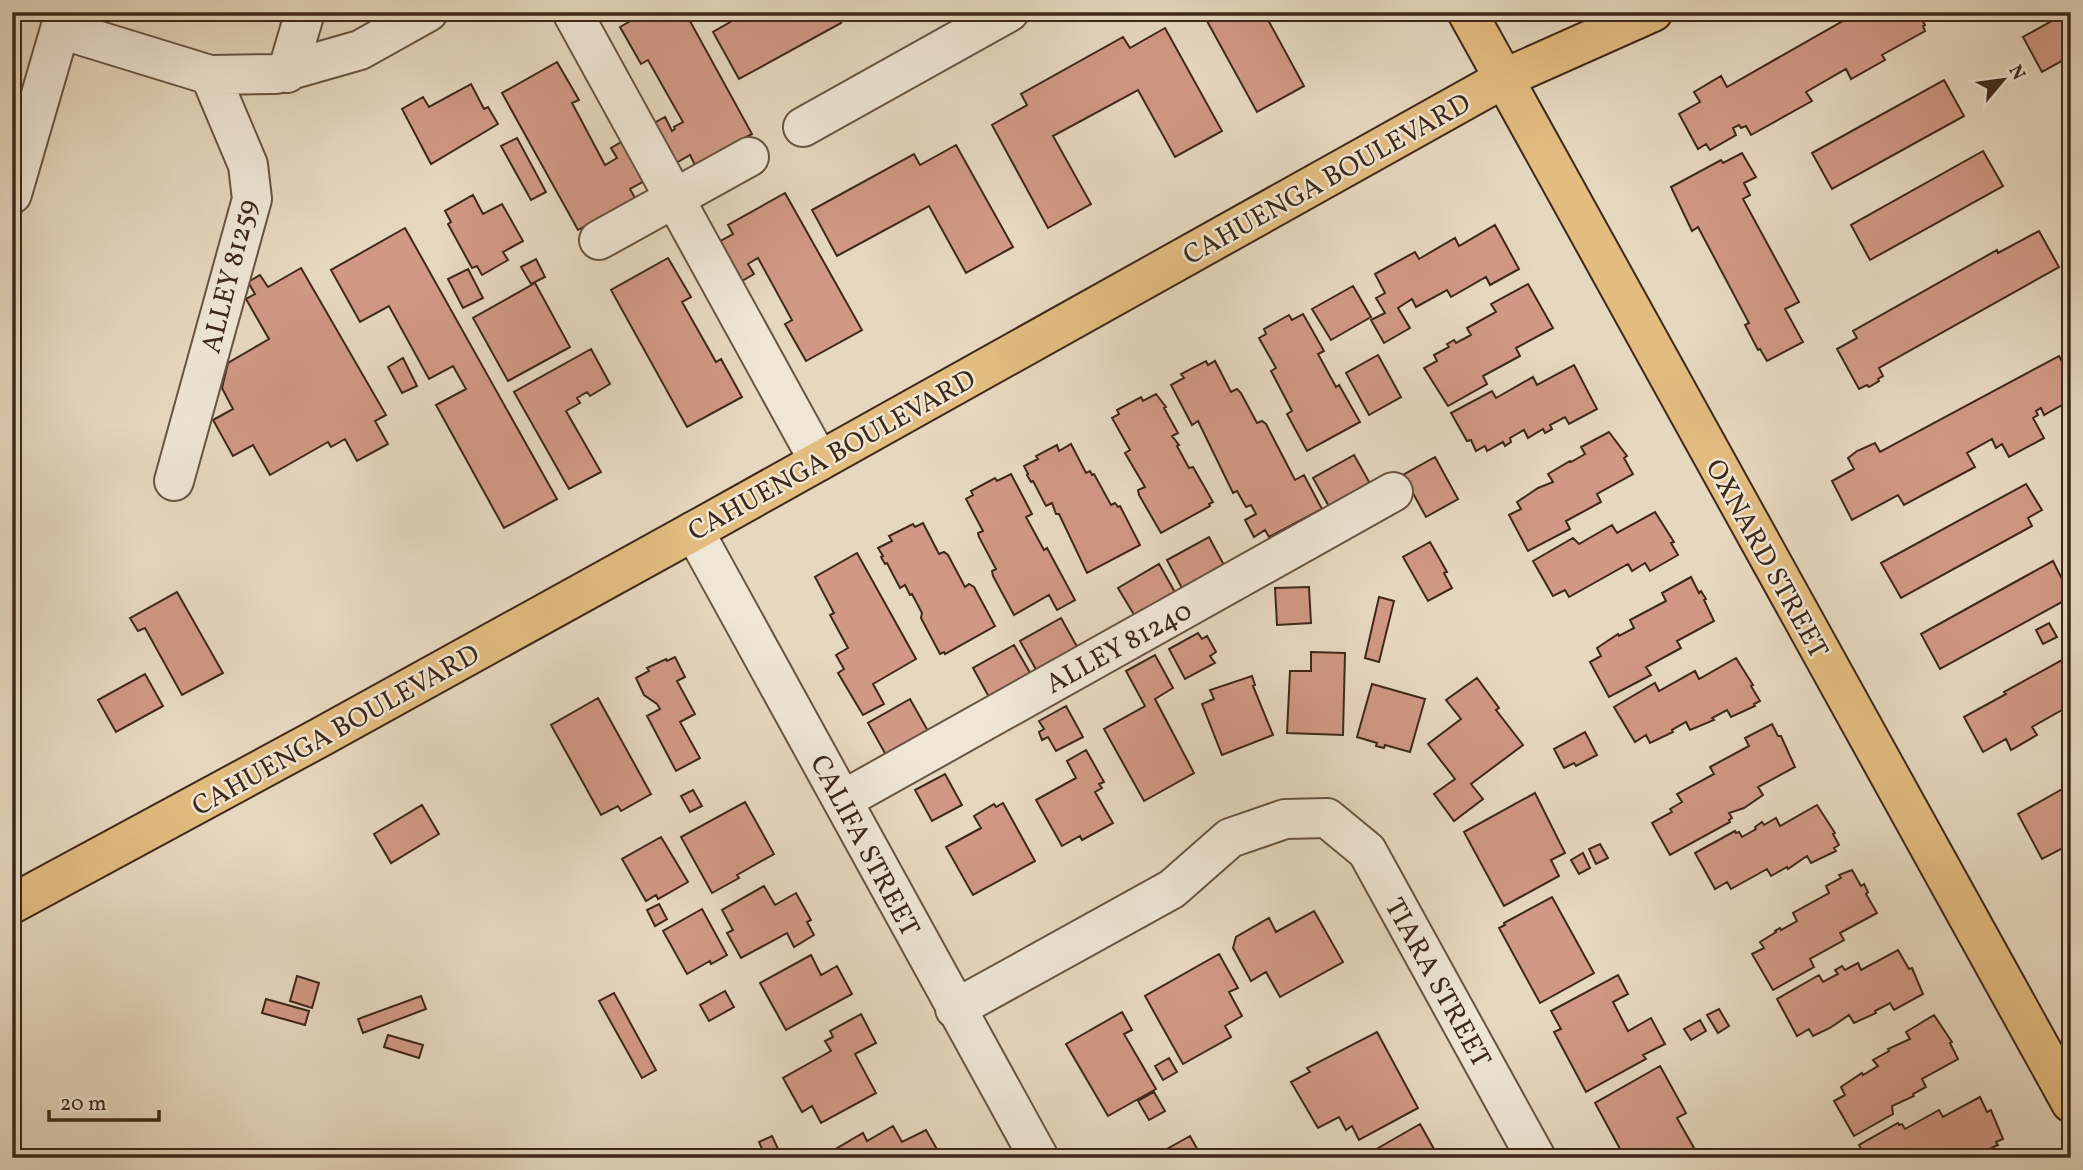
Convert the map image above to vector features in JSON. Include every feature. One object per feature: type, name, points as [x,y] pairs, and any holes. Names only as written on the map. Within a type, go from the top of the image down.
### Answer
[{"type":"main road","name":"OXNARD STREET","points":[[1467,12],[2071,1102]]},
{"type":"main road","name":"CAHUENGA BOULEVARD","points":[[12,904],[320,738],[1505,78],[1653,12]]},
{"type":"street","points":[[287,73],[305,12]]},
{"type":"street","points":[[12,194],[23,120],[62,21],[210,75],[287,73],[360,50],[428,12]]},
{"type":"street","points":[[572,12],[818,461]]},
{"type":"street","points":[[803,127],[1009,12]]},
{"type":"street","name":"ALLEY 81259","points":[[174,481],[253,199],[248,165],[210,75]]},
{"type":"street","points":[[599,240],[749,157]]},
{"type":"street","name":"ALLEY 81240","points":[[843,800],[1393,492]]},
{"type":"street","name":"CALIFA STREET","points":[[694,531],[1039,1158]]},
{"type":"street","name":"TIARA STREET","points":[[956,1009],[1172,889],[1230,838],[1285,819],[1327,818],[1367,850],[1536,1158]]},
{"type":"building","points":[[646,12],[685,12],[752,134],[695,165],[690,155],[671,166],[647,127],[665,117],[672,131],[683,122],[648,60],[641,64],[620,27]]},
{"type":"building","points":[[748,12],[835,12],[841,23],[739,79],[713,32]]},
{"type":"building","points":[[1202,12],[1277,12],[1267,18],[1304,86],[1257,112]]},
{"type":"building","points":[[1854,12],[1918,12],[1925,31],[1882,55],[1885,60],[1851,79],[1846,69],[1806,92],[1812,101],[1751,135],[1746,126],[1741,128],[1739,125],[1733,128],[1736,135],[1710,150],[1706,144],[1698,149],[1679,114],[1700,102],[1694,92],[1721,76],[1727,87],[1855,14]]},
{"type":"building","points":[[2071,12],[2071,56],[2042,72],[2023,37]]},
{"type":"building","points":[[1165,28],[1222,131],[1175,157],[1138,90],[1053,136],[1091,204],[1048,228],[992,125],[1027,105],[1021,94],[1123,37],[1130,48]]},
{"type":"building","points":[[557,62],[579,100],[572,103],[605,165],[617,158],[611,148],[628,138],[648,179],[630,189],[635,198],[578,230],[502,93]]},
{"type":"building","points":[[1944,80],[1964,116],[1832,189],[1812,153]]},
{"type":"building","points":[[471,84],[484,109],[488,107],[498,124],[431,164],[402,109],[423,97],[429,107]]},
{"type":"building","points":[[2071,104],[2071,124],[2062,108]]},
{"type":"building","points":[[517,138],[546,192],[531,200],[501,146]]},
{"type":"building","points":[[956,145],[1013,247],[966,273],[929,206],[837,256],[812,210],[914,154],[920,165]]},
{"type":"building","points":[[1983,151],[2003,186],[1870,260],[1851,225]]},
{"type":"building","points":[[1742,153],[1756,177],[1744,183],[1750,195],[1743,199],[1799,302],[1785,309],[1803,342],[1767,361],[1745,325],[1749,323],[1698,227],[1692,231],[1671,187],[1721,160],[1723,163]]},
{"type":"building","points":[[785,193],[862,330],[806,361],[785,324],[792,320],[758,258],[748,264],[754,274],[735,285],[715,244],[733,234],[728,225]]},
{"type":"building","points":[[473,195],[483,214],[502,204],[523,241],[503,252],[508,260],[482,275],[477,266],[472,268],[448,224],[451,222],[445,211]]},
{"type":"building","points":[[1495,225],[1519,269],[1490,285],[1486,277],[1451,297],[1447,290],[1416,307],[1412,299],[1398,308],[1410,328],[1384,343],[1371,320],[1385,313],[1376,298],[1385,293],[1375,274],[1415,252],[1419,259],[1455,238],[1459,246]]},
{"type":"building","points":[[405,228],[557,499],[504,528],[436,405],[466,389],[453,366],[429,379],[389,306],[360,322],[331,270]]},
{"type":"building","points":[[2039,231],[2059,267],[1879,368],[1883,376],[1879,381],[1859,389],[1837,349],[1857,338],[1853,331],[1997,250],[1998,253]]},
{"type":"building","points":[[668,258],[691,297],[682,302],[716,362],[721,359],[742,397],[687,427],[611,290]]},
{"type":"building","points":[[536,259],[545,277],[531,284],[521,267]]},
{"type":"building","points":[[301,268],[386,415],[375,421],[388,444],[357,461],[345,439],[331,447],[328,442],[270,475],[253,445],[233,456],[213,420],[233,409],[222,388],[228,363],[269,339],[246,299],[255,294],[248,282],[260,275],[268,287]]},
{"type":"building","points":[[468,269],[483,298],[463,308],[448,279]]},
{"type":"building","points":[[535,283],[570,347],[508,381],[473,318]]},
{"type":"building","points":[[1528,284],[1553,328],[1516,348],[1520,356],[1483,376],[1487,384],[1448,406],[1424,368],[1437,361],[1434,355],[1449,347],[1447,344],[1454,340],[1456,343],[1471,335],[1467,328],[1496,312],[1491,304]]},
{"type":"building","points":[[1353,286],[1371,317],[1331,340],[1312,309]]},
{"type":"building","points":[[1303,314],[1324,351],[1318,354],[1360,422],[1307,451],[1287,414],[1292,411],[1271,371],[1276,368],[1259,338],[1266,334],[1264,329],[1289,315],[1292,320]]},
{"type":"building","points":[[591,349],[610,384],[590,396],[587,392],[577,398],[580,403],[566,411],[601,472],[569,489],[514,392]]},
{"type":"building","points":[[1378,355],[1401,397],[1369,415],[1346,373]]},
{"type":"building","points":[[2059,356],[2071,378],[2071,400],[2044,415],[2041,408],[2036,411],[2038,415],[2033,418],[2044,438],[2009,457],[2002,444],[1996,448],[1992,439],[1967,453],[1975,467],[1904,505],[1898,495],[1852,520],[1832,481],[1854,469],[1848,458],[1875,443],[1880,452]]},
{"type":"building","points":[[403,358],[417,386],[402,393],[388,367]]},
{"type":"building","points":[[1206,361],[1208,365],[1215,361],[1231,392],[1237,389],[1257,423],[1262,421],[1266,424],[1295,480],[1304,475],[1322,509],[1269,537],[1265,530],[1254,537],[1245,520],[1256,514],[1251,505],[1246,507],[1237,491],[1233,493],[1198,421],[1192,425],[1171,385],[1184,378],[1181,374]]},
{"type":"building","points":[[1574,365],[1597,409],[1569,424],[1565,417],[1550,425],[1552,429],[1545,433],[1543,429],[1528,438],[1524,430],[1510,438],[1511,442],[1505,446],[1503,442],[1487,451],[1485,446],[1476,451],[1451,413],[1492,391],[1496,398],[1533,377],[1537,385]]},
{"type":"building","points":[[1156,394],[1166,407],[1164,408],[1178,433],[1172,436],[1179,445],[1177,446],[1189,468],[1193,467],[1213,502],[1161,533],[1139,495],[1138,490],[1145,487],[1125,453],[1130,450],[1112,418],[1119,414],[1117,410],[1141,397],[1143,401]]},
{"type":"building","points":[[1609,432],[1627,456],[1624,458],[1633,474],[1597,494],[1601,502],[1566,521],[1570,529],[1528,551],[1509,515],[1521,509],[1517,502],[1553,482],[1548,474],[1585,454],[1581,447]]},
{"type":"building","points":[[1071,444],[1086,473],[1090,471],[1094,474],[1111,505],[1115,503],[1120,506],[1140,545],[1087,573],[1059,514],[1056,514],[1052,503],[1046,506],[1024,466],[1057,445],[1059,451]]},
{"type":"building","points":[[1354,455],[1372,487],[1331,510],[1313,478]]},
{"type":"building","points":[[1435,457],[1458,499],[1426,517],[1403,475]]},
{"type":"building","points":[[1011,474],[1032,514],[1026,517],[1044,550],[1047,548],[1075,600],[1057,610],[1049,595],[1014,615],[993,576],[992,571],[996,569],[978,533],[983,531],[966,499],[973,495],[971,491],[995,478],[997,481]]},
{"type":"building","points":[[2026,484],[2042,510],[2028,518],[2032,526],[1901,598],[1881,563]]},
{"type":"building","points":[[1655,512],[1674,542],[1671,543],[1678,555],[1650,571],[1645,563],[1632,571],[1628,564],[1569,597],[1565,590],[1553,596],[1533,561],[1573,538],[1579,544],[1612,525],[1617,533]]},
{"type":"building","points":[[923,523],[939,554],[944,552],[948,555],[965,587],[969,584],[974,587],[995,626],[945,654],[940,654],[912,594],[910,595],[905,585],[900,588],[878,548],[892,541],[889,536],[913,524],[915,527]]},
{"type":"building","points":[[1209,537],[1226,569],[1184,592],[1167,560]]},
{"type":"building","points":[[1430,542],[1447,572],[1444,573],[1452,588],[1428,601],[1403,557]]},
{"type":"building","points":[[857,553],[916,659],[873,684],[884,704],[863,715],[838,673],[844,669],[836,655],[848,648],[830,615],[834,613],[815,577]]},
{"type":"building","points":[[2053,561],[2071,597],[1940,669],[1921,634]]},
{"type":"building","points":[[1159,564],[1176,594],[1136,618],[1118,588]]},
{"type":"building","points":[[1691,577],[1699,593],[1701,591],[1706,599],[1704,600],[1714,621],[1677,641],[1681,648],[1646,667],[1651,675],[1609,697],[1590,662],[1601,656],[1597,648],[1618,634],[1619,636],[1634,628],[1630,620],[1666,601],[1662,593]]},
{"type":"building","points":[[1309,587],[1311,623],[1277,625],[1275,588]]},
{"type":"building","points":[[177,592],[223,673],[182,695],[145,628],[138,631],[130,618]]},
{"type":"building","points":[[1379,597],[1394,601],[1379,662],[1365,658]]},
{"type":"building","points":[[1061,618],[1079,650],[1038,673],[1020,641]]},
{"type":"building","points":[[2049,623],[2057,637],[2043,644],[2036,630]]},
{"type":"building","points":[[1198,633],[1202,639],[1207,636],[1216,652],[1210,656],[1215,663],[1185,679],[1169,649]]},
{"type":"building","points":[[1014,645],[1032,676],[990,699],[973,668]]},
{"type":"building","points":[[1311,652],[1345,653],[1343,735],[1287,733],[1290,671],[1311,671]]},
{"type":"building","points":[[1155,655],[1173,688],[1155,699],[1194,773],[1144,801],[1104,729],[1145,706],[1126,671]]},
{"type":"building","points":[[2071,655],[2071,705],[2032,727],[2037,735],[2011,750],[2006,739],[1983,752],[1964,717]]},
{"type":"building","points":[[675,657],[685,677],[677,681],[695,714],[680,722],[700,758],[676,771],[647,716],[660,709],[644,695],[636,678],[649,671],[647,668]]},
{"type":"building","points":[[1736,658],[1760,701],[1731,717],[1727,710],[1712,718],[1714,720],[1690,730],[1686,722],[1650,743],[1646,735],[1635,742],[1614,707],[1655,683],[1659,691],[1695,671],[1699,679]]},
{"type":"building","points":[[145,674],[163,706],[116,732],[98,700]]},
{"type":"building","points":[[1252,676],[1253,686],[1273,735],[1222,755],[1202,704],[1214,699],[1210,690]]},
{"type":"building","points":[[1477,678],[1499,708],[1496,710],[1523,745],[1471,784],[1483,799],[1454,821],[1434,794],[1455,779],[1428,744],[1461,719],[1446,700]]},
{"type":"building","points":[[1372,684],[1425,699],[1410,752],[1385,745],[1384,748],[1376,746],[1377,743],[1357,737]]},
{"type":"building","points":[[598,698],[651,794],[621,811],[618,806],[601,815],[551,725]]},
{"type":"building","points":[[910,699],[928,731],[886,755],[868,723]]},
{"type":"building","points":[[1066,706],[1083,737],[1056,751],[1048,737],[1042,740],[1039,732],[1044,729],[1039,721]]},
{"type":"building","points":[[1772,724],[1778,736],[1781,736],[1795,767],[1758,787],[1763,795],[1744,808],[1729,813],[1732,818],[1730,822],[1670,855],[1652,823],[1672,812],[1670,809],[1682,802],[1677,794],[1714,774],[1710,767],[1749,746],[1745,738]]},
{"type":"building","points":[[1585,732],[1597,755],[1576,766],[1574,763],[1564,768],[1554,749]]},
{"type":"building","points":[[1086,750],[1104,782],[1099,784],[1102,788],[1095,792],[1113,823],[1082,840],[1080,836],[1062,846],[1036,800],[1076,778],[1067,761]]},
{"type":"building","points":[[945,774],[962,805],[932,821],[915,790]]},
{"type":"building","points":[[2066,787],[2071,796],[2071,844],[2042,859],[2018,814]]},
{"type":"building","points":[[693,790],[702,806],[690,812],[681,796]]},
{"type":"building","points":[[1535,793],[1565,853],[1551,860],[1559,876],[1504,906],[1464,832]]},
{"type":"building","points":[[745,802],[774,854],[712,893],[681,837]]},
{"type":"building","points":[[1003,803],[1035,861],[973,895],[946,847],[981,828],[974,816],[994,804],[996,807]]},
{"type":"building","points":[[422,805],[439,834],[391,863],[374,834]]},
{"type":"building","points":[[1817,805],[1835,833],[1833,834],[1839,845],[1834,848],[1836,851],[1811,863],[1807,856],[1788,869],[1787,867],[1771,876],[1767,869],[1731,889],[1727,882],[1715,889],[1695,853],[1735,831],[1742,837],[1762,822],[1764,825],[1776,818],[1780,826]]},
{"type":"building","points":[[661,837],[688,882],[658,899],[656,895],[646,901],[622,859]]},
{"type":"building","points":[[1600,844],[1608,858],[1596,864],[1589,849]]},
{"type":"building","points":[[1583,853],[1590,868],[1579,874],[1571,860]]},
{"type":"building","points":[[1852,870],[1861,886],[1864,884],[1868,892],[1866,894],[1877,913],[1840,933],[1844,940],[1810,959],[1814,967],[1773,990],[1752,954],[1764,948],[1760,942],[1775,931],[1797,921],[1793,913],[1829,893],[1826,886],[1841,878],[1839,875]]},
{"type":"building","points":[[764,886],[775,905],[796,893],[811,920],[807,922],[814,935],[794,947],[787,933],[741,958],[727,933],[733,930],[722,910]]},
{"type":"building","points":[[1552,897],[1594,973],[1540,1003],[1499,928]]},
{"type":"building","points":[[659,904],[667,919],[655,926],[647,910]]},
{"type":"building","points":[[702,909],[727,955],[687,974],[663,931]]},
{"type":"building","points":[[1314,911],[1343,962],[1280,997],[1266,972],[1251,981],[1233,948],[1236,937],[1269,918],[1276,932]]},
{"type":"building","points":[[1898,950],[1909,969],[1912,968],[1923,994],[1894,1010],[1890,1003],[1854,1023],[1849,1015],[1813,1036],[1809,1029],[1797,1036],[1777,999],[1819,975],[1823,982],[1838,974],[1835,970],[1842,966],[1845,970],[1858,963],[1861,970]]},
{"type":"building","points":[[1219,954],[1238,988],[1229,992],[1242,1016],[1225,1026],[1231,1037],[1183,1064],[1145,996]]},
{"type":"building","points":[[811,955],[821,975],[837,966],[852,994],[786,1030],[760,983]]},
{"type":"building","points":[[1618,975],[1628,994],[1613,1002],[1628,1031],[1651,1018],[1665,1044],[1643,1055],[1646,1059],[1586,1092],[1554,1032],[1561,1029],[1551,1011]]},
{"type":"building","points":[[297,976],[319,983],[312,1008],[290,1001]]},
{"type":"building","points":[[725,991],[734,1007],[709,1021],[700,1005]]},
{"type":"building","points":[[614,993],[656,1070],[642,1078],[599,1001]]},
{"type":"building","points":[[421,996],[426,1009],[363,1033],[358,1019]]},
{"type":"building","points":[[266,999],[309,1011],[305,1025],[262,1013]]},
{"type":"building","points":[[1719,1009],[1729,1026],[1718,1033],[1707,1015]]},
{"type":"building","points":[[1122,1012],[1132,1030],[1124,1034],[1156,1089],[1108,1116],[1066,1044]]},
{"type":"building","points":[[861,1014],[876,1043],[855,1054],[876,1093],[821,1123],[812,1106],[802,1112],[783,1078],[831,1051],[825,1041],[833,1037],[830,1031]]},
{"type":"building","points":[[1934,1015],[1952,1042],[1950,1043],[1958,1059],[1922,1079],[1926,1087],[1892,1106],[1893,1114],[1854,1136],[1834,1101],[1845,1095],[1841,1087],[1878,1066],[1873,1060],[1889,1051],[1888,1049],[1910,1039],[1906,1032]]},
{"type":"building","points":[[1700,1020],[1706,1031],[1691,1040],[1684,1029]]},
{"type":"building","points":[[1377,1032],[1418,1108],[1359,1140],[1352,1126],[1346,1130],[1339,1117],[1318,1128],[1291,1082],[1310,1072],[1307,1068]]},
{"type":"building","points":[[388,1035],[423,1045],[419,1058],[384,1047]]},
{"type":"building","points":[[1169,1058],[1177,1072],[1163,1080],[1155,1066]]},
{"type":"building","points":[[1660,1066],[1686,1113],[1677,1118],[1694,1148],[1677,1158],[1625,1158],[1595,1103]]},
{"type":"building","points":[[1154,1092],[1165,1111],[1149,1120],[1138,1101]]},
{"type":"building","points":[[1980,1097],[1987,1112],[1991,1110],[2003,1139],[1996,1142],[1998,1145],[1974,1156],[1970,1150],[1955,1158],[1866,1158],[1859,1145],[1898,1123],[1905,1129],[1939,1110],[1943,1117]]},
{"type":"building","points":[[1420,1124],[1439,1158],[1368,1158],[1366,1155]]},
{"type":"building","points":[[893,1126],[902,1142],[926,1130],[942,1158],[838,1158],[834,1150],[863,1133],[867,1141]]},
{"type":"building","points":[[772,1136],[779,1151],[766,1158],[759,1142]]},
{"type":"building","points":[[1190,1136],[1201,1156],[1198,1158],[1151,1158]]}]
